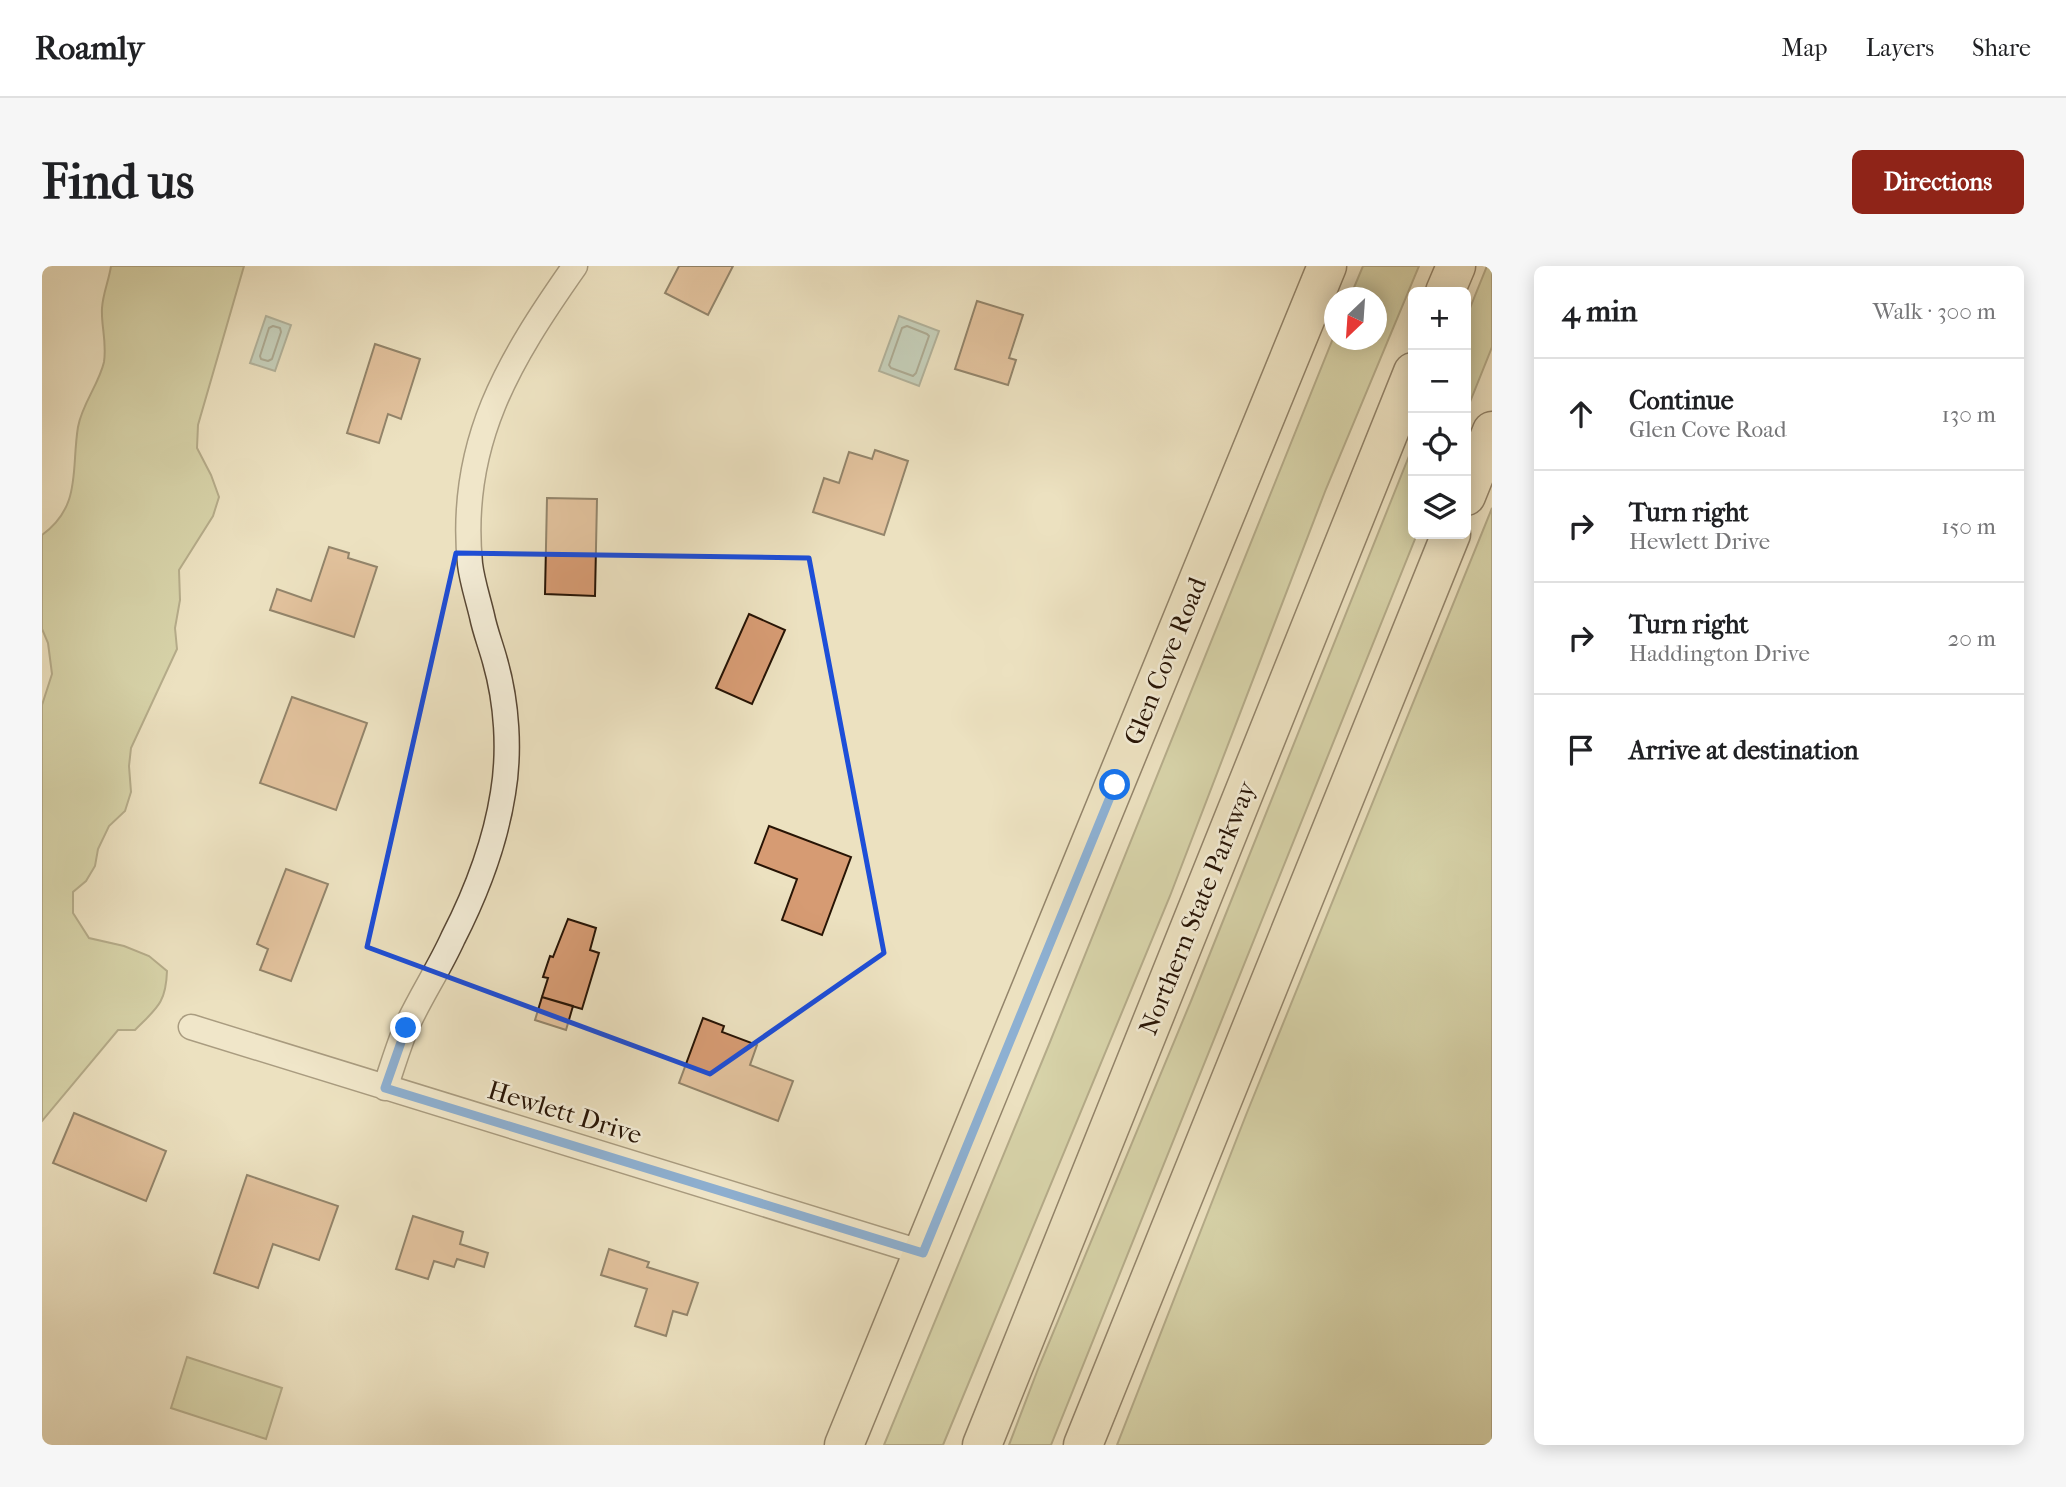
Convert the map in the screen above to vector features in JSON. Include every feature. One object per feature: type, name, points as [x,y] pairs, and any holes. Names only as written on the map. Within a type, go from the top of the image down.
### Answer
[{"type":"main road","name":"Glen Cove Road","points":[[844,1445],[1327,266]]},
{"type":"main road","points":[[1447,287],[1456,266]]},
{"type":"main road","name":"Northern State Parkway","points":[[982,1445],[1408,384]]},
{"type":"main road","points":[[1471,484],[1492,431]]},
{"type":"main road","points":[[1083,1445],[1449,539]]},
{"type":"street","points":[[385,1088],[406,1028],[454,938],[480,878],[495,834],[504,791],[507,741],[504,707],[496,663],[484,628],[470,565],[469,505],[480,441],[512,361],[575,266]]},
{"type":"street","name":"Hewlett Drive","points":[[191,1027],[923,1253]]},
{"type":"highlighted area","points":[[456,553],[809,558],[884,953],[710,1074],[367,947]]},
{"type":"green space","points":[[111,266],[244,266],[198,425],[197,448],[219,497],[213,516],[179,570],[180,600],[175,628],[177,649],[131,748],[131,792],[125,811],[109,826],[98,849],[95,866],[86,881],[73,892],[73,913],[89,938],[124,946],[149,956],[167,971],[165,991],[155,1010],[135,1030],[118,1030],[42,1121],[42,705],[52,674],[48,643],[42,629],[42,535],[64,512],[69,499],[80,419],[104,362],[102,308]]},
{"type":"green space","points":[[1363,266],[1419,266],[1387,343],[1387,287],[1354,287]]},
{"type":"green space","points":[[1487,266],[1492,266],[1492,347],[1471,400],[1471,350],[1471,306]]},
{"type":"green space","points":[[1328,350],[1384,350],[1326,489],[1170,896],[943,1445],[884,1445],[1050,1042]]},
{"type":"green space","points":[[1408,458],[1408,539],[1415,539],[1051,1445],[1009,1445],[1191,1001]]},
{"type":"green space","points":[[1492,508],[1492,1445],[1117,1445],[1246,1115]]},
{"type":"green space","points":[[187,1357],[282,1388],[266,1439],[171,1408]]},
{"type":"water","points":[[266,316],[291,325],[275,371],[250,363]]},
{"type":"water","points":[[899,316],[939,331],[919,386],[879,371]]},
{"type":"building","points":[[679,266],[733,266],[708,315],[665,293]]},
{"type":"building","points":[[977,301],[1023,315],[1009,358],[1016,360],[1008,385],[955,369]]},
{"type":"building","points":[[375,344],[420,359],[401,419],[388,414],[379,443],[347,433]]},
{"type":"building","points":[[875,450],[908,461],[884,535],[813,512],[824,478],[839,483],[849,452],[872,459]]},
{"type":"building","points":[[547,498],[597,499],[595,596],[545,594]]},
{"type":"building","points":[[329,547],[349,553],[348,558],[377,567],[354,637],[270,610],[277,589],[311,601]]},
{"type":"building","points":[[749,614],[785,630],[752,704],[716,688]]},
{"type":"building","points":[[292,697],[367,723],[336,810],[260,783]]},
{"type":"building","points":[[769,826],[851,857],[822,935],[782,920],[797,879],[755,863]]},
{"type":"building","points":[[286,869],[328,884],[291,981],[260,970],[268,949],[257,944]]},
{"type":"building","points":[[568,919],[596,928],[590,950],[599,953],[582,1009],[542,997],[548,978],[543,977],[550,956],[553,957]]},
{"type":"building","points":[[542,997],[573,1006],[566,1030],[535,1020]]},
{"type":"building","points":[[703,1018],[724,1026],[722,1032],[757,1045],[750,1065],[793,1081],[778,1121],[679,1083]]},
{"type":"building","points":[[74,1113],[166,1151],[146,1201],[53,1163]]},
{"type":"building","points":[[247,1175],[338,1206],[319,1260],[273,1244],[258,1288],[214,1273]]},
{"type":"building","points":[[413,1216],[463,1232],[460,1244],[488,1253],[484,1267],[457,1259],[454,1267],[434,1261],[428,1279],[396,1269]]},
{"type":"building","points":[[609,1249],[649,1262],[647,1267],[698,1283],[687,1315],[673,1311],[666,1336],[635,1326],[647,1289],[601,1275]]},
{"type":"route","points":[[406,1028],[385,1088],[923,1253],[1115,785]]}]
